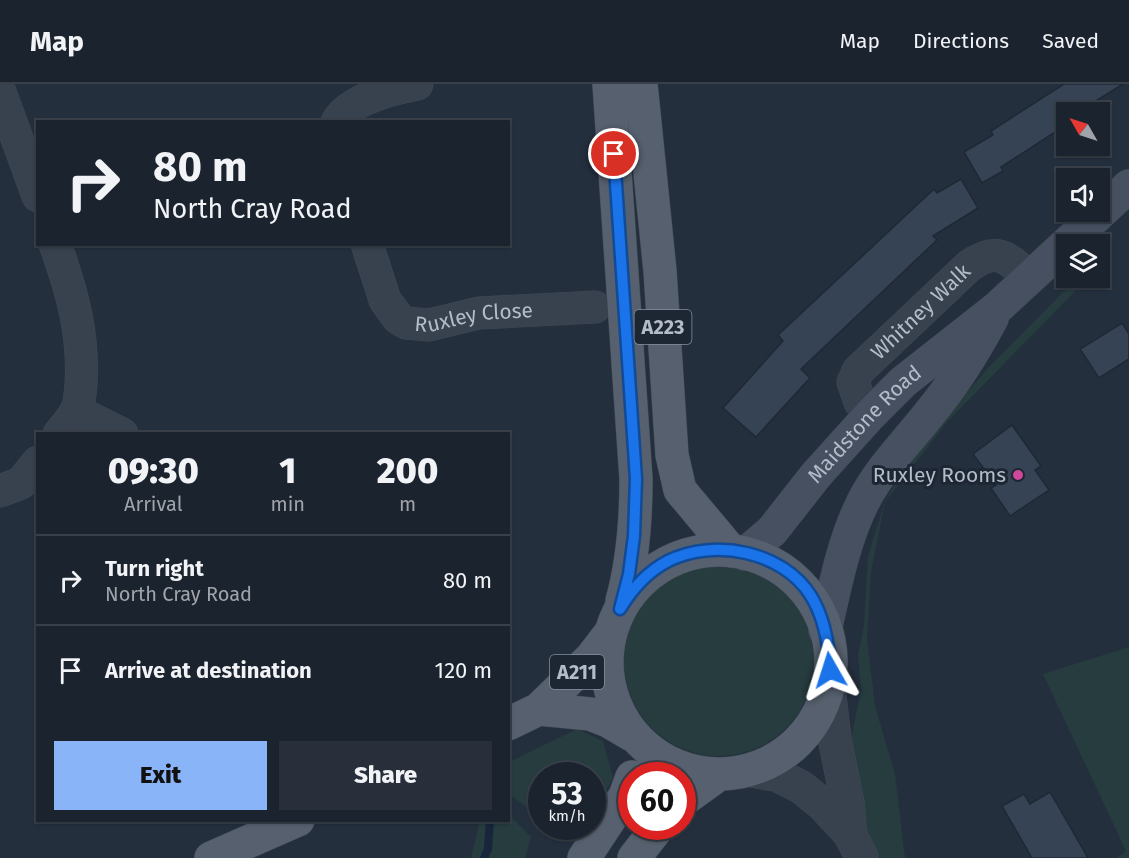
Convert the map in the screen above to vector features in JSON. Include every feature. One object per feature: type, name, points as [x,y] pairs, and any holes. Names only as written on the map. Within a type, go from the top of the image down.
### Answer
[{"type":"main road","name":"A223","points":[[609,84],[636,479],[634,536],[629,574],[615,620]]},
{"type":"main road","name":"A223","points":[[641,84],[660,271],[672,455],[680,490],[738,553]]},
{"type":"main road","name":"Maidstone Road","points":[[738,553],[772,531],[816,476],[870,415],[903,382],[998,308],[1129,186]]},
{"type":"main road","name":"Maidstone Road","points":[[825,630],[846,543],[864,501],[971,357],[998,308]]},
{"type":"main road","points":[[698,552],[758,556],[794,577],[810,594],[819,610],[825,630],[830,670],[822,706],[810,727],[792,747],[775,760],[754,771],[718,775],[690,769],[645,747],[635,738],[615,706],[606,676],[607,651],[615,620],[641,580],[667,562],[698,552]]},
{"type":"main road","name":"A211","points":[[510,723],[539,709],[591,658],[615,620]]},
{"type":"main road","name":"A211","points":[[539,709],[590,714],[608,721],[635,738]]},
{"type":"main road","points":[[635,738],[637,762]]},
{"type":"main road","points":[[696,791],[718,775]]},
{"type":"main road","points":[[584,858],[618,807]]},
{"type":"main road","points":[[211,858],[293,822]]},
{"type":"main road","points":[[634,858],[648,840]]},
{"type":"street","points":[[338,120],[345,110],[355,104],[417,84]]},
{"type":"street","points":[[0,92],[36,191]]},
{"type":"street","points":[[56,246],[70,287],[81,345],[81,391],[68,422],[113,432]]},
{"type":"street","name":"Ruxley Close","points":[[368,246],[385,300],[398,318],[406,323],[429,325],[469,314],[488,312],[595,307]]},
{"type":"street","name":"Whitney Walk","points":[[870,415],[860,402],[853,382],[858,371],[969,266],[981,258],[993,255],[1004,256],[1029,277]]},
{"type":"street","points":[[0,490],[21,483],[36,464]]},
{"type":"street","points":[[828,684],[835,741],[856,846]]},
{"type":"street","points":[[754,771],[777,775],[801,787],[822,804],[856,846]]},
{"type":"green space","points":[[1067,288],[1078,288],[947,422],[885,502],[871,572],[867,638],[875,706],[895,774],[905,858],[880,858],[872,845],[861,813],[848,753],[861,690],[858,655],[864,626],[868,556],[885,501],[899,477],[929,436],[989,367]]},
{"type":"green space","points":[[710,566],[728,566],[764,577],[779,587],[793,601],[810,633],[814,661],[810,689],[803,706],[793,721],[779,735],[747,752],[728,756],[710,756],[674,745],[659,735],[645,721],[628,689],[624,670],[624,652],[635,616],[645,601],[659,587],[691,570]]},
{"type":"green space","points":[[1129,647],[1129,858],[1117,858],[1126,851],[1043,674]]},
{"type":"green space","points":[[577,729],[603,741],[613,778],[606,791],[606,762],[528,762],[528,808],[510,795],[510,762]]},
{"type":"green space","points":[[510,816],[528,834],[528,840],[530,840],[525,858],[471,858],[480,822],[510,822]]},
{"type":"building","points":[[1064,84],[1123,84],[1094,102],[1056,102],[1056,131],[1001,167],[1003,171],[982,183],[964,152],[993,135],[991,131]]},
{"type":"building","points":[[961,179],[978,208],[933,236],[937,240],[801,369],[810,378],[756,437],[723,408],[783,341],[778,335],[934,189],[937,193]]},
{"type":"building","points":[[1122,323],[1129,334],[1129,359],[1099,378],[1080,349]]},
{"type":"building","name":"Ruxley Rooms","points":[[1012,425],[1041,466],[1035,470],[1049,490],[1010,516],[991,488],[996,485],[973,454]]},
{"type":"building","points":[[1050,792],[1088,858],[1032,858],[1002,806],[1024,794],[1030,804]]},
{"type":"waterway","points":[[484,858],[488,849],[490,822]]},
{"type":"place","name":"Ruxley Rooms","points":[[1018,475]]},
{"type":"route","points":[[614,154],[636,479],[634,536],[629,574],[620,609],[641,580],[667,562],[681,556],[710,550],[758,556],[785,570],[810,594],[819,610],[825,630],[830,670]]}]
